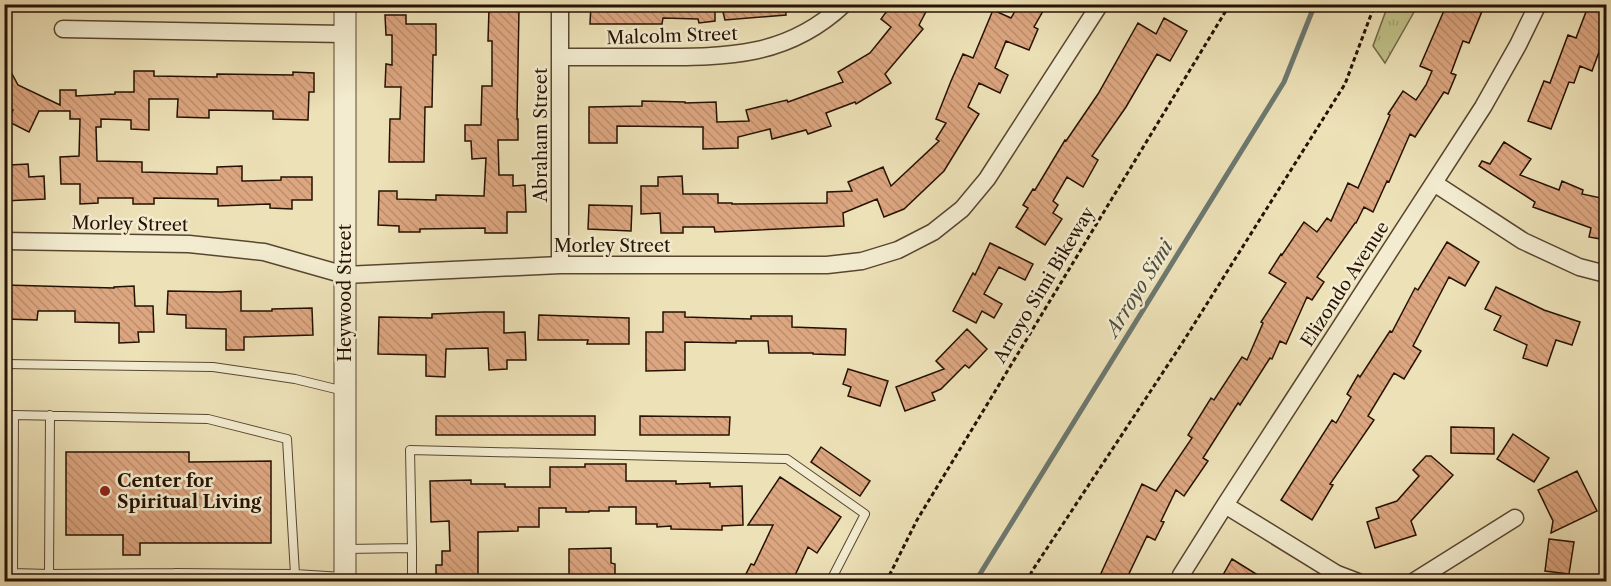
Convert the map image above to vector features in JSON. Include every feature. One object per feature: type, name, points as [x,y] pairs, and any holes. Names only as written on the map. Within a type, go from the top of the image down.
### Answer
[{"type":"street","name":"Heywood Street","points":[[345,4],[345,579]]},
{"type":"street","name":"Abraham Street","points":[[560,4],[560,265]]},
{"type":"street","name":"Malcolm Street","points":[[560,57],[712,57],[751,53],[781,44],[811,30],[844,4]]},
{"type":"street","name":"Morley Street","points":[[4,241],[200,246],[264,252],[345,275],[560,265],[826,265],[862,261],[898,250],[933,232],[962,209],[987,179],[1100,4]]},
{"type":"street","name":"Elizondo Avenue","points":[[1179,582],[1181,575],[1225,506],[1483,106],[1518,45],[1538,4]]},
{"type":"street","points":[[63,29],[345,34]]},
{"type":"street","points":[[1434,183],[1524,241],[1579,267],[1606,274]]},
{"type":"street","points":[[1225,506],[1337,574],[1358,582]]},
{"type":"street","points":[[1413,582],[1515,518]]},
{"type":"lane","points":[[4,364],[213,367],[296,379],[345,391]]},
{"type":"lane","points":[[296,574],[287,440],[208,419],[9,415],[13,573],[176,577],[296,574],[305,578],[345,579]]},
{"type":"lane","points":[[49,574],[50,415]]},
{"type":"lane","points":[[412,582],[410,450],[787,459],[865,514],[830,582]]},
{"type":"lane","points":[[345,549],[412,548]]},
{"type":"path","name":"Arroyo Simi Bikeway","points":[[886,582],[917,520],[1230,4]]},
{"type":"path","points":[[1027,582],[1032,571],[1181,345],[1345,84],[1375,4]]},
{"type":"green space","points":[[1388,5],[1418,5],[1385,63],[1373,46]]},
{"type":"building","points":[[591,4],[715,4],[715,21],[699,23],[698,19],[663,18],[662,24],[590,24]]},
{"type":"building","points":[[721,4],[785,4],[786,15],[725,20]]},
{"type":"building","points":[[892,4],[930,4],[919,25],[923,29],[885,74],[891,83],[856,104],[855,102],[826,113],[831,126],[808,134],[806,130],[772,139],[770,129],[738,137],[738,148],[703,149],[703,127],[617,126],[617,143],[589,143],[589,107],[642,106],[642,101],[716,102],[717,122],[749,121],[746,110],[787,100],[788,102],[843,82],[838,72],[870,53],[891,27],[881,19]]},
{"type":"building","points":[[1019,4],[1047,4],[1034,27],[1038,29],[1029,50],[1006,41],[995,68],[1008,75],[1000,93],[979,83],[968,107],[979,114],[944,171],[904,209],[884,217],[877,199],[843,213],[844,226],[715,232],[714,227],[683,227],[683,233],[661,233],[660,213],[641,214],[641,186],[658,186],[658,177],[682,176],[683,194],[718,194],[718,203],[732,204],[827,203],[827,192],[852,191],[848,182],[883,167],[891,186],[939,141],[936,139],[946,123],[936,119],[951,81],[963,54],[973,58],[993,10],[1011,18]]},
{"type":"building","points":[[1459,4],[1485,4],[1469,43],[1463,41],[1451,73],[1456,75],[1448,94],[1444,92],[1415,137],[1410,134],[1373,212],[1364,207],[1356,223],[1317,277],[1324,282],[1312,300],[1307,297],[1286,344],[1280,341],[1272,359],[1270,358],[1240,405],[1238,403],[1203,458],[1208,461],[1184,496],[1176,490],[1161,521],[1164,522],[1155,540],[1147,536],[1125,582],[1097,582],[1142,484],[1156,491],[1192,438],[1188,435],[1211,398],[1214,400],[1242,357],[1247,360],[1263,323],[1261,322],[1286,283],[1269,273],[1304,222],[1317,232],[1327,218],[1331,221],[1348,183],[1358,188],[1390,115],[1388,114],[1403,91],[1416,100],[1426,85],[1432,71],[1420,66],[1446,6],[1457,11]]},
{"type":"building","points":[[1589,4],[1606,4],[1606,33],[1592,71],[1580,66],[1574,83],[1569,82],[1551,129],[1528,121],[1544,81],[1550,83],[1568,35],[1576,38]]},
{"type":"building","points":[[489,9],[519,9],[518,140],[498,140],[499,175],[513,175],[513,186],[525,185],[526,212],[507,212],[507,233],[485,233],[485,228],[420,229],[420,232],[399,232],[399,226],[378,225],[379,191],[397,191],[397,199],[436,200],[436,195],[484,196],[486,158],[472,159],[471,141],[465,141],[465,125],[481,125],[482,86],[492,86],[492,41],[488,41]]},
{"type":"building","points":[[385,15],[406,15],[406,24],[436,24],[432,107],[425,107],[424,162],[389,162],[390,119],[400,119],[401,87],[385,87],[386,64],[392,65],[392,35],[386,35]]},
{"type":"building","points":[[1164,18],[1187,31],[1170,61],[1157,54],[1126,107],[1092,156],[1098,160],[1083,187],[1067,177],[1053,201],[1058,205],[1053,213],[1062,219],[1045,245],[1016,227],[1028,208],[1023,205],[1098,94],[1138,23],[1156,34]]},
{"type":"building","points":[[4,59],[18,85],[60,105],[60,90],[76,90],[76,96],[134,92],[134,71],[154,71],[154,76],[217,77],[217,74],[314,73],[314,92],[309,92],[308,120],[273,119],[273,111],[209,110],[209,118],[177,117],[178,99],[149,99],[149,130],[131,129],[131,120],[101,119],[101,127],[96,127],[97,161],[142,162],[142,172],[217,174],[217,167],[242,166],[242,181],[312,177],[312,200],[292,200],[292,209],[270,208],[270,204],[218,206],[218,199],[154,198],[154,204],[133,204],[133,198],[98,198],[98,203],[80,204],[80,184],[61,184],[60,157],[79,156],[80,119],[70,119],[70,111],[39,111],[29,132],[7,121],[13,110],[4,106]]},
{"type":"building","points":[[1504,142],[1531,159],[1520,175],[1559,190],[1562,181],[1583,190],[1582,194],[1606,199],[1606,240],[1589,237],[1591,228],[1533,207],[1535,202],[1479,166],[1482,161],[1490,164]]},
{"type":"building","points":[[28,164],[29,177],[44,176],[45,199],[4,201],[4,174],[11,174],[10,165]]},
{"type":"building","points":[[589,205],[632,206],[631,231],[588,229]]},
{"type":"building","points":[[1447,242],[1479,262],[1465,286],[1449,277],[1413,346],[1421,351],[1404,379],[1394,373],[1368,416],[1374,420],[1330,484],[1333,485],[1312,520],[1281,500],[1332,420],[1336,423],[1351,397],[1347,394],[1358,375],[1360,377],[1390,331],[1392,332],[1415,288],[1418,290]]},
{"type":"building","points":[[990,243],[1033,264],[1025,280],[999,267],[984,294],[1002,304],[994,318],[982,311],[976,323],[953,311],[973,273],[975,275]]},
{"type":"building","points":[[5,285],[114,288],[134,286],[135,306],[153,306],[154,332],[138,332],[139,342],[119,343],[119,323],[75,322],[75,311],[38,311],[37,320],[5,319]]},
{"type":"building","points":[[1496,287],[1544,310],[1580,322],[1572,345],[1556,340],[1547,366],[1523,358],[1527,345],[1494,330],[1501,316],[1485,309]]},
{"type":"building","points":[[168,291],[241,291],[241,311],[312,308],[313,335],[244,337],[244,350],[226,350],[226,329],[186,328],[186,315],[167,314]]},
{"type":"building","points":[[504,312],[504,333],[525,332],[526,360],[507,360],[507,369],[489,370],[488,348],[446,349],[445,377],[426,376],[426,355],[378,354],[379,317],[432,318],[432,314]]},
{"type":"building","points":[[663,312],[685,312],[685,317],[751,319],[751,316],[792,316],[792,327],[846,329],[845,355],[769,353],[768,341],[685,342],[685,370],[646,371],[646,332],[663,332]]},
{"type":"building","points":[[539,315],[629,318],[629,344],[587,344],[588,340],[538,340]]},
{"type":"building","points":[[967,329],[987,349],[969,368],[965,365],[941,389],[932,393],[935,400],[905,411],[896,387],[944,369],[936,361]]},
{"type":"building","points":[[848,369],[888,381],[880,406],[848,396],[851,387],[843,384]]},
{"type":"building","points":[[436,416],[595,416],[595,435],[436,435]]},
{"type":"building","points":[[640,416],[730,417],[729,435],[640,435]]},
{"type":"building","points":[[1451,427],[1494,428],[1494,454],[1451,453]]},
{"type":"building","points":[[1513,434],[1549,458],[1534,482],[1497,459]]},
{"type":"building","points":[[821,447],[870,481],[860,496],[811,462]]},
{"type":"building","points":[[66,452],[189,452],[189,462],[271,461],[271,543],[140,543],[140,555],[123,555],[123,535],[66,535]]},
{"type":"building","points":[[1426,456],[1431,456],[1453,475],[1411,521],[1416,535],[1375,548],[1367,522],[1379,518],[1376,508],[1397,501],[1419,476],[1413,470]]},
{"type":"building","points":[[585,464],[626,464],[626,481],[676,481],[676,484],[710,483],[710,487],[742,486],[743,525],[722,526],[722,530],[671,529],[671,526],[657,527],[657,524],[636,524],[636,507],[609,507],[609,511],[589,512],[566,512],[566,508],[539,508],[539,527],[518,527],[518,531],[478,532],[478,582],[436,582],[436,565],[442,565],[442,551],[450,551],[449,521],[431,522],[430,481],[471,480],[471,484],[550,487],[550,467],[585,467]]},
{"type":"building","points":[[1577,471],[1597,511],[1551,533],[1553,521],[1538,490]]},
{"type":"building","points":[[780,477],[841,517],[817,553],[808,547],[792,582],[742,582],[751,564],[754,565],[773,525],[748,525]]},
{"type":"building","points":[[1549,539],[1574,542],[1569,574],[1545,571]]},
{"type":"building","points":[[611,548],[611,563],[615,564],[615,582],[569,582],[569,549]]},
{"type":"building","points":[[1232,559],[1269,582],[1219,582]]},
{"type":"waterway","name":"Arroyo Simi","points":[[975,582],[1284,82],[1315,4]]},
{"type":"place","name":"Center for Spiritual Living","points":[[105,491]]}]
